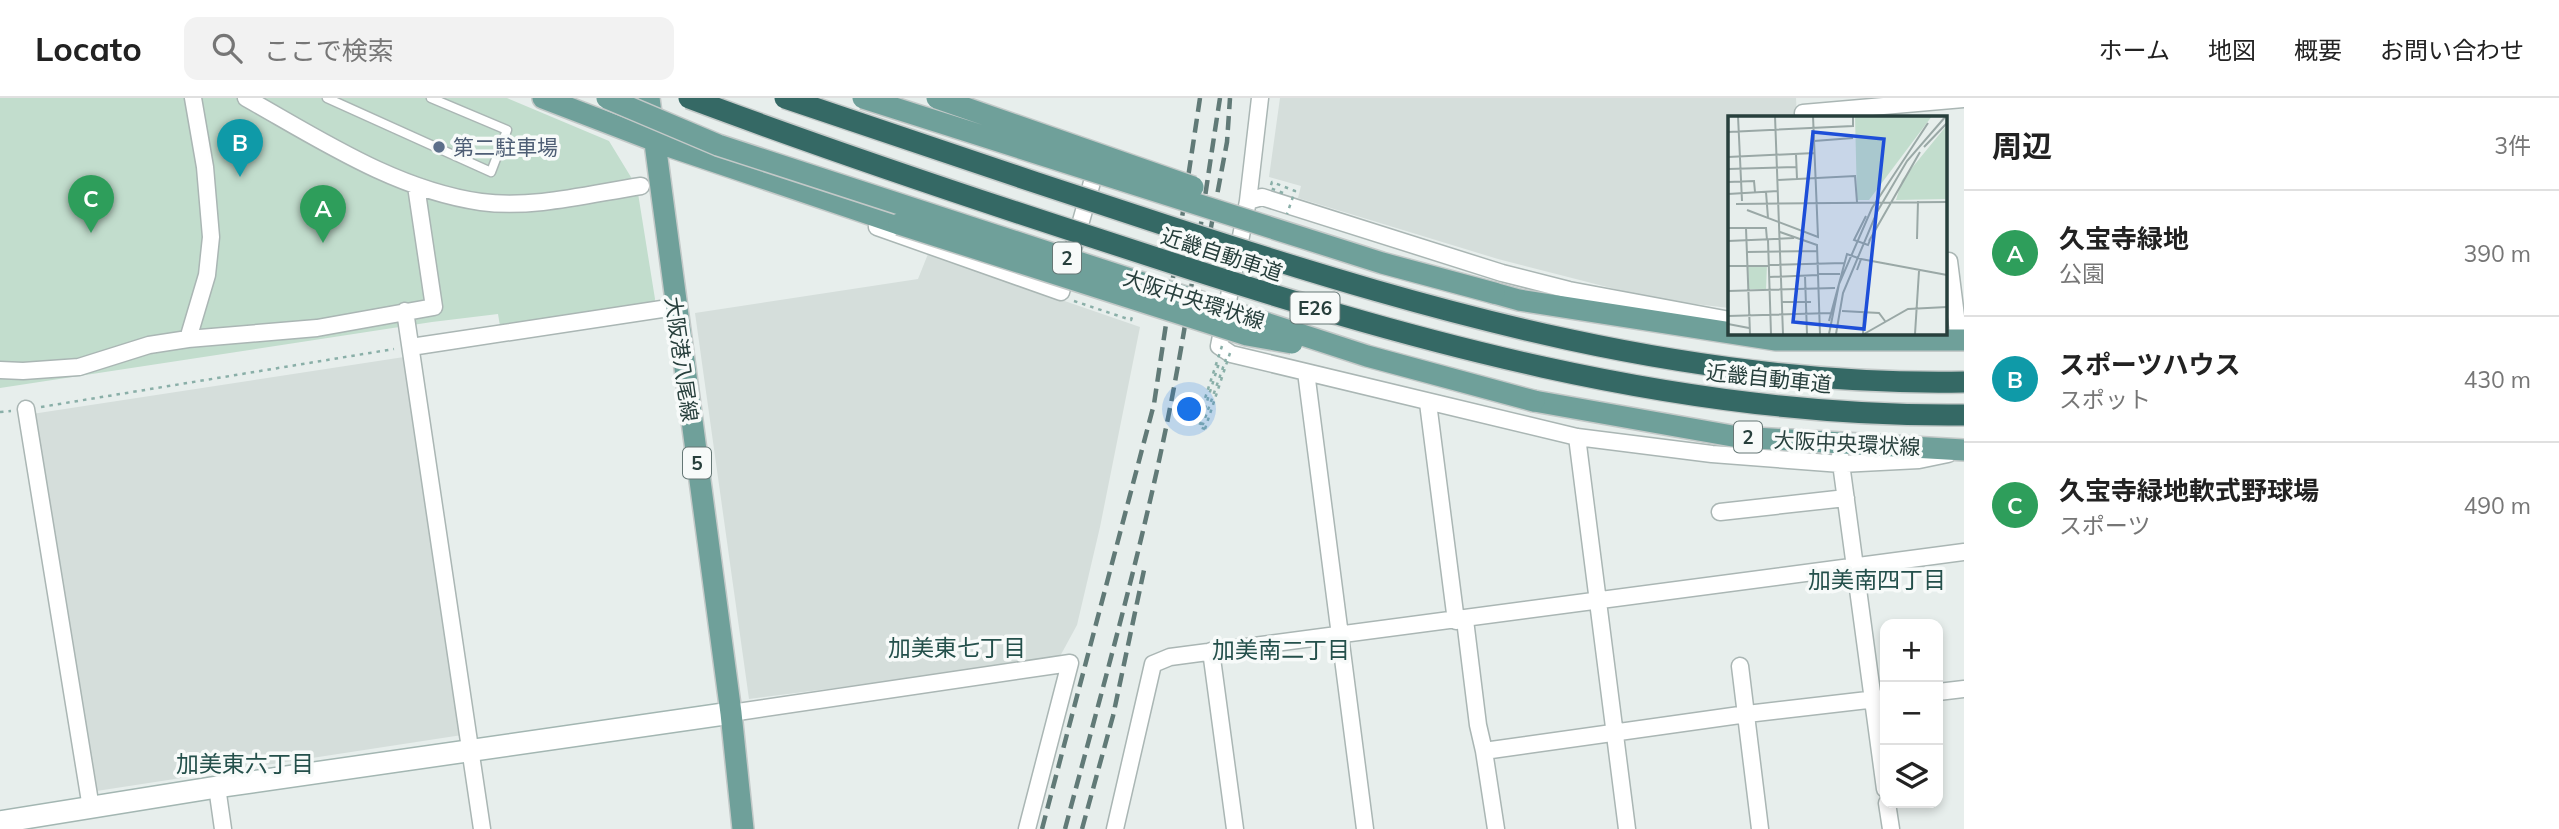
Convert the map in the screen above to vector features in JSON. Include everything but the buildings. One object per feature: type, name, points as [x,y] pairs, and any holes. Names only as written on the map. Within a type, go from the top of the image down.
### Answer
[{"type":"highway","name":"近畿自動車道","points":[[690,98],[988,204],[1261,292],[1499,359],[1613,383],[1729,401],[1843,411],[1964,415]]},
{"type":"highway","name":"近畿自動車道","points":[[785,98],[1262,257],[1385,295],[1504,325],[1616,351],[1728,368],[1842,378],[1964,382]]},
{"type":"main road","name":"2","points":[[543,98],[653,141],[899,224],[1247,335],[1367,356]]},
{"type":"main road","name":"大阪中央環状線","points":[[607,98],[718,145],[1367,356],[1534,401],[1840,453],[1964,450]]},
{"type":"main road","name":"大阪港八尾線","points":[[649,98],[731,713],[743,829]]},
{"type":"main road","points":[[863,98],[1382,262],[1519,300],[1728,333]]},
{"type":"main road","points":[[937,98],[1169,179],[1347,236],[1382,262]]},
{"type":"main road","points":[[1737,334],[1776,340],[1826,336],[1961,340]]},
{"type":"street","points":[[188,339],[207,275],[211,237],[205,167],[193,98]]},
{"type":"street","points":[[246,98],[348,155],[416,186],[481,202],[536,202],[641,186]]},
{"type":"street","points":[[766,179],[822,208],[1061,292],[1102,146],[959,98]]},
{"type":"street","points":[[1260,98],[1248,201],[1219,346],[1231,354],[1577,437],[1712,454],[1840,453],[1855,567],[1879,699],[1882,745]]},
{"type":"street","points":[[1803,109],[1964,99]]},
{"type":"street","points":[[0,370],[79,367],[149,345],[406,318],[434,307],[416,186]]},
{"type":"street","points":[[1248,201],[1262,197],[1502,274],[1569,290],[1728,320]]},
{"type":"street","points":[[1952,260],[1961,340]]},
{"type":"street","points":[[411,346],[675,307]]},
{"type":"street","points":[[406,318],[482,829]]},
{"type":"street","points":[[1306,372],[1365,829]]},
{"type":"street","points":[[1428,403],[1460,620],[1485,751],[1496,829]]},
{"type":"street","points":[[26,409],[91,808]]},
{"type":"street","points":[[1577,437],[1627,829]]},
{"type":"street","points":[[1720,512],[1846,498]]},
{"type":"street","points":[[1115,829],[1153,664],[1170,657],[1964,552]]},
{"type":"street","points":[[1211,651],[1235,829]]},
{"type":"street","points":[[0,822],[471,749],[1070,663],[1027,829]]},
{"type":"street","points":[[1740,666],[1760,829]]},
{"type":"street","points":[[1943,691],[1964,689]]},
{"type":"street","points":[[1485,751],[1879,699]]},
{"type":"street","points":[[217,787],[223,829]]},
{"type":"street","points":[[1888,808],[1891,829]]},
{"type":"lane","points":[[327,98],[491,172],[507,130],[431,98]]},
{"type":"path","points":[[1283,193],[1270,188],[1272,182],[1295,191],[1287,214]]},
{"type":"path","points":[[1223,342],[1197,423],[1203,424],[1226,359],[1221,358],[1202,415],[1199,427],[1205,429],[1230,353]]},
{"type":"path","points":[[26,409],[411,346]]},
{"type":"shaded area","points":[[1280,98],[1796,98],[1797,116],[1728,116],[1728,308],[1654,299],[1498,259],[1298,198],[1301,186],[1269,177]]},
{"type":"shaded area","points":[[928,254],[1140,327],[1100,527],[1077,625],[1058,660],[749,699],[695,313],[918,279]]},
{"type":"shaded area","points":[[404,357],[462,735],[90,792],[32,414]]},
{"type":"green space","points":[[0,98],[507,98],[609,141],[637,187],[654,304],[500,326],[498,314],[432,322],[0,388]]},
{"type":"railway","points":[[1042,829],[1154,404],[1200,98]]},
{"type":"railway","points":[[1065,829],[1132,576],[1167,423],[1220,98]]},
{"type":"railway","points":[[1206,254],[1227,142],[1230,98]]},
{"type":"railway","points":[[1082,829],[1113,716],[1144,570]]},
{"type":"place","name":"第二駐車場","points":[[439,147]]},
{"type":"place","name":"スポーツハウス","points":[[240,177]]},
{"type":"place","name":"久宝寺緑地軟式野球場","points":[[91,233]]},
{"type":"place","name":"久宝寺緑地","points":[[323,243]]},
{"type":"district","name":"加美南四丁目","points":[[1877,579]]},
{"type":"district","name":"加美東七丁目","points":[[957,647]]},
{"type":"district","name":"加美南二丁目","points":[[1281,649]]},
{"type":"district","name":"加美東六丁目","points":[[245,763]]}]
